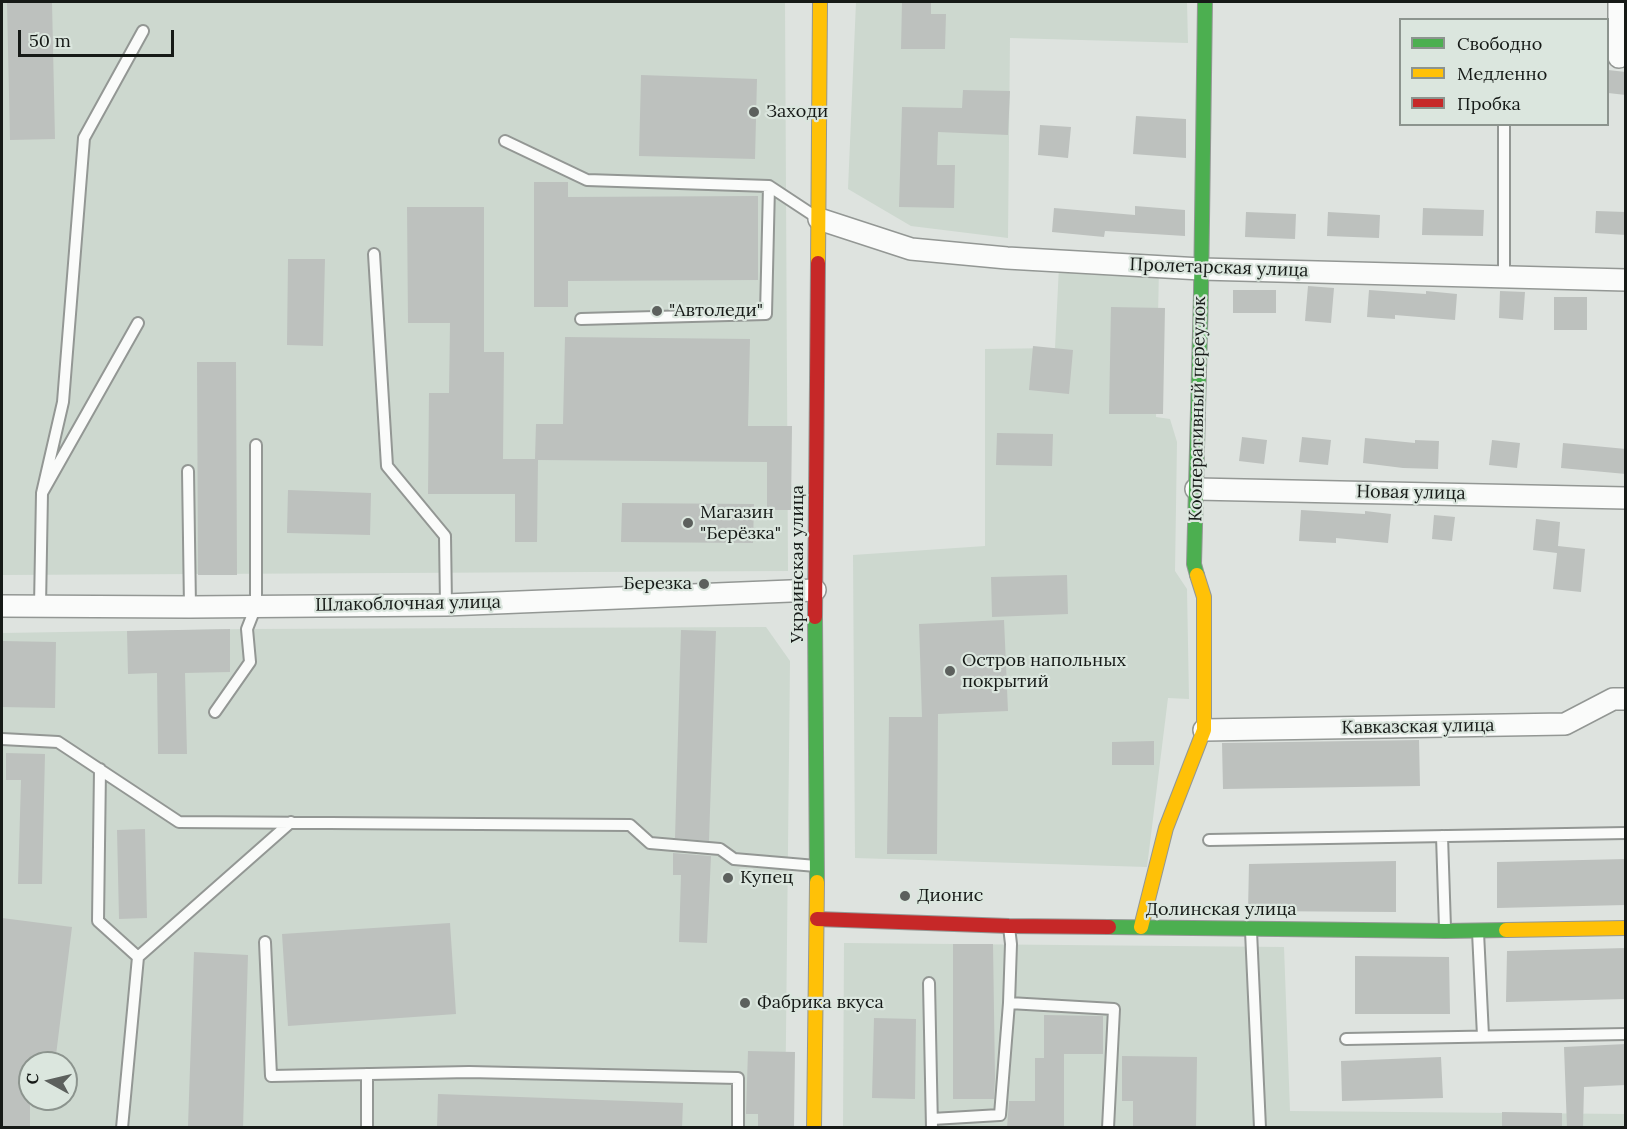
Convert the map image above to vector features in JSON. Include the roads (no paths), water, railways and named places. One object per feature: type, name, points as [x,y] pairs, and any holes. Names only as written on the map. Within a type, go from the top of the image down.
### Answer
[{"type":"street","name":"Украинская улица","points":[[814,1128],[817,919],[815,590],[820,2]]},
{"type":"street","name":"Кооперативный переулок","points":[[1204,730],[1204,597],[1194,564],[1205,2]]},
{"type":"street","points":[[1613,58],[1618,2]]},
{"type":"street","name":"Пролетарская улица","points":[[819,219],[911,249],[1007,258],[1201,269],[1626,279]]},
{"type":"street","name":"Новая улица","points":[[1196,489],[1626,498]]},
{"type":"street","name":"Шлакоблочная улица","points":[[2,606],[446,605],[815,590]]},
{"type":"street","name":"Кавказская улица","points":[[1204,730],[1565,724],[1613,699],[1626,699]]},
{"type":"street","points":[[1141,927],[1166,828],[1204,730]]},
{"type":"street","name":"Долинская улица","points":[[817,919],[1009,926],[1445,931],[1626,928]]},
{"type":"lane","points":[[40,606],[42,493],[63,402],[84,138],[142,32]]},
{"type":"lane","points":[[1504,126],[1504,276]]},
{"type":"lane","points":[[505,141],[587,180],[769,186],[819,219]]},
{"type":"lane","points":[[581,319],[766,314],[769,186]]},
{"type":"lane","points":[[374,254],[387,465],[445,536],[446,605]]},
{"type":"lane","points":[[42,493],[138,323]]},
{"type":"lane","points":[[215,712],[250,662],[247,629],[256,606],[256,445]]},
{"type":"lane","points":[[188,471],[190,607]]},
{"type":"lane","points":[[2,739],[58,742],[179,822],[630,825],[650,843],[720,849],[734,859],[816,866]]},
{"type":"lane","points":[[100,769],[98,921],[138,957]]},
{"type":"lane","points":[[122,1128],[138,957],[291,822]]},
{"type":"lane","points":[[1209,840],[1626,834]]},
{"type":"lane","points":[[1442,836],[1445,931]]},
{"type":"lane","points":[[929,983],[932,1123],[1000,1115],[1009,1003],[1011,944],[1009,926]]},
{"type":"lane","points":[[1251,928],[1260,1128]]},
{"type":"lane","points":[[1478,931],[1484,1036]]},
{"type":"lane","points":[[265,942],[271,1076],[468,1072],[738,1078],[738,1128]]},
{"type":"lane","points":[[1009,1003],[1114,1009],[1108,1128]]},
{"type":"lane","points":[[1346,1039],[1626,1034]]},
{"type":"lane","points":[[367,1074],[367,1128]]},
{"type":"place","name":"Заходи","points":[[754,112]]},
{"type":"place","name":"\"Автоледи\"","points":[[657,311]]},
{"type":"place","name":"Магазин \"Берёзка\"","points":[[688,523]]},
{"type":"place","name":"Березка","points":[[704,584]]},
{"type":"place","name":"Остров напольных покрытий","points":[[950,671]]},
{"type":"place","name":"Купец","points":[[728,878]]},
{"type":"place","name":"Дионис","points":[[905,896]]},
{"type":"place","name":"Фабрика вкуса","points":[[745,1003]]}]
